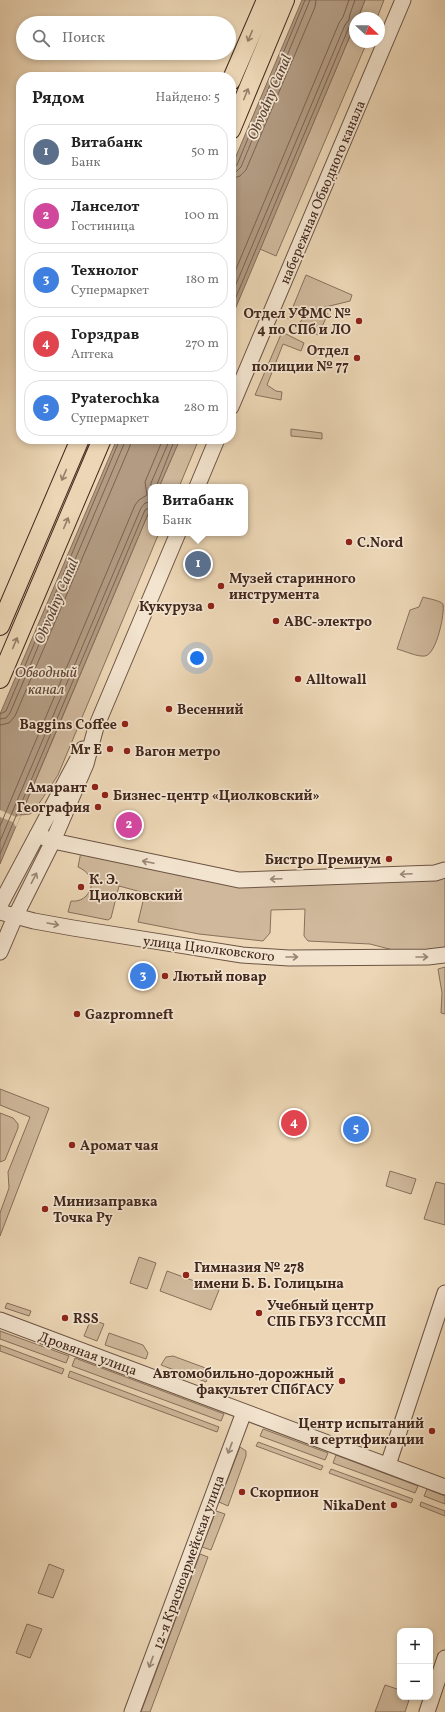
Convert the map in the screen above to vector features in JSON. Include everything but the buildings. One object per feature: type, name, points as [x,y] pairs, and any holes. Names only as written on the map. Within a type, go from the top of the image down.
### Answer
[{"type":"main road","points":[[235,72],[266,0]]},
{"type":"main road","points":[[236,118],[285,0]]},
{"type":"main road","points":[[0,626],[78,444]]},
{"type":"main road","points":[[0,678],[100,444]]},
{"type":"street","name":"набережная Обводного канала","points":[[236,395],[403,0]]},
{"type":"street","points":[[198,484],[215,444]]},
{"type":"street","points":[[0,905],[96,727],[177,536]]},
{"type":"street","points":[[0,952],[86,764],[96,727]]},
{"type":"street","points":[[38,835],[52,841],[239,880],[435,873],[445,870]]},
{"type":"street","name":"улица Циолковского","points":[[0,912],[15,917],[112,935],[242,955],[289,958],[428,957],[445,955]]},
{"type":"street","points":[[388,1465],[440,1327],[445,1293]]},
{"type":"street","name":"Дровяная улица","points":[[0,1320],[445,1486]]},
{"type":"street","name":"12-я Красноармейская улица","points":[[132,1712],[244,1412]]},
{"type":"street","points":[[427,1712],[445,1658]]},
{"type":"shaded area","points":[[365,0],[384,0],[379,12],[360,12]]},
{"type":"shaded area","points":[[349,38],[349,48],[364,48],[276,256],[260,249]]},
{"type":"shaded area","points":[[306,275],[352,295],[350,301],[293,315],[288,319]]},
{"type":"shaded area","points":[[328,314],[318,335],[299,327],[302,319]]},
{"type":"shaded area","points":[[282,332],[304,343],[301,351],[283,344],[267,385],[276,391],[282,392],[281,400],[255,395]]},
{"type":"shaded area","points":[[291,429],[322,433],[322,439],[291,436]]},
{"type":"shaded area","points":[[178,444],[197,444],[180,484],[160,484]]},
{"type":"shaded area","points":[[148,514],[148,536],[158,536],[58,775],[34,811],[30,814],[21,815]]},
{"type":"shaded area","points":[[423,597],[443,604],[443,615],[436,641],[429,654],[425,656],[415,655],[397,649],[410,610],[419,607]]},
{"type":"shaded area","points":[[81,852],[193,876],[445,877],[445,949],[401,952],[370,944],[308,941],[304,936],[305,909],[271,910],[270,933],[263,941],[199,934],[138,922],[145,893],[119,886],[111,918],[108,920],[68,912],[71,901],[78,901],[84,898],[88,894],[91,887],[91,880],[88,875],[84,870],[78,867]]},
{"type":"shaded area","points":[[445,967],[445,1014],[441,1013],[442,993],[438,969]]},
{"type":"shaded area","points":[[0,1089],[49,1108],[0,1236],[0,1213],[9,1188],[8,1172],[30,1117],[0,1105]]},
{"type":"shaded area","points":[[0,1113],[13,1118],[18,1124],[18,1128],[5,1160],[0,1162]]},
{"type":"shaded area","points":[[390,1171],[416,1179],[411,1194],[386,1186]]},
{"type":"shaded area","points":[[436,1182],[445,1184],[445,1225],[424,1219]]},
{"type":"shaded area","points":[[139,1257],[156,1263],[147,1289],[130,1283]]},
{"type":"shaded area","points":[[167,1271],[219,1290],[211,1310],[160,1291]]},
{"type":"shaded area","points":[[7,1303],[31,1311],[29,1316],[5,1308]]},
{"type":"shaded area","points":[[91,1319],[104,1324],[97,1341],[84,1336]]},
{"type":"shaded area","points":[[0,1331],[69,1356],[66,1363],[0,1339]]},
{"type":"shaded area","points":[[109,1333],[143,1345],[148,1353],[146,1359],[105,1345]]},
{"type":"shaded area","points":[[0,1345],[64,1369],[62,1374],[0,1351]]},
{"type":"shaded area","points":[[173,1356],[211,1370],[206,1382],[161,1365],[166,1357]]},
{"type":"shaded area","points":[[75,1358],[224,1414],[221,1421],[72,1366]]},
{"type":"shaded area","points":[[70,1371],[219,1427],[217,1432],[68,1377]]},
{"type":"shaded area","points":[[263,1429],[328,1453],[325,1460],[260,1436]]},
{"type":"shaded area","points":[[258,1442],[323,1466],[321,1470],[256,1446]]},
{"type":"shaded area","points":[[240,1447],[246,1451],[246,1456],[228,1506],[219,1502]]},
{"type":"shaded area","points":[[336,1455],[418,1486],[415,1493],[333,1463]]},
{"type":"shaded area","points":[[331,1469],[413,1499],[411,1503],[329,1473]]},
{"type":"shaded area","points":[[427,1489],[445,1496],[445,1504],[424,1496]]},
{"type":"shaded area","points":[[421,1502],[445,1511],[445,1516],[420,1506]]},
{"type":"shaded area","points":[[216,1511],[225,1514],[211,1550],[202,1547]]},
{"type":"shaded area","points":[[200,1554],[208,1557],[150,1712],[141,1712]]},
{"type":"shaded area","points":[[49,1564],[64,1570],[53,1598],[38,1593]]},
{"type":"shaded area","points":[[27,1624],[42,1629],[30,1658],[16,1653]]},
{"type":"shaded area","points":[[385,1685],[397,1689],[397,1700],[409,1700],[405,1712],[375,1712]]},
{"type":"water","name":"Obvodny Canal","points":[[302,0],[365,0],[360,12],[349,12],[349,38],[236,307],[236,156]]},
{"type":"water","name":"Обводный канал","points":[[115,444],[178,444],[160,484],[148,484],[148,514],[0,864],[0,714]]},
{"type":"pier","points":[[0,810],[16,817],[21,815],[16,827],[13,822],[0,817]]},
{"type":"place","name":"Отдел УФМС № 4 по СПб и ЛО","points":[[359,321]]},
{"type":"place","name":"Отдел полиции № 77","points":[[357,358]]},
{"type":"place","name":"C.Nord","points":[[349,542]]},
{"type":"place","name":"Витабанк","points":[[198,564]]},
{"type":"place","name":"Музей старинного инструмента","points":[[221,586]]},
{"type":"place","name":"Кукуруза","points":[[211,606]]},
{"type":"place","name":"АВС-электро","points":[[276,621]]},
{"type":"place","name":"Alltowall","points":[[298,679]]},
{"type":"place","name":"Весенний","points":[[169,709]]},
{"type":"place","name":"Baggins Coffee","points":[[125,724]]},
{"type":"place","name":"Mr E","points":[[110,749]]},
{"type":"place","name":"Вагон метро","points":[[127,751]]},
{"type":"place","name":"Амарант","points":[[95,787]]},
{"type":"place","name":"Бизнес-центр «Циолковский»","points":[[105,795]]},
{"type":"place","name":"География","points":[[98,807]]},
{"type":"place","name":"Ланселот","points":[[129,825]]},
{"type":"place","name":"Бистро Премиум","points":[[389,859]]},
{"type":"place","name":"К. Э. Циолковский","points":[[81,887]]},
{"type":"place","name":"Технолог","points":[[143,976]]},
{"type":"place","name":"Лютый повар","points":[[165,976]]},
{"type":"place","name":"Gazpromneft","points":[[77,1014]]},
{"type":"place","name":"Горздрав","points":[[294,1123]]},
{"type":"place","name":"Pyaterochka","points":[[356,1129]]},
{"type":"place","name":"Аромат чая","points":[[72,1145]]},
{"type":"place","name":"Минизаправка Точка Ру","points":[[45,1209]]},
{"type":"place","name":"Гимназия № 278 имени Б. Б. Голицына","points":[[186,1275]]},
{"type":"place","name":"Учебный центр СПБ ГБУЗ ГССМП","points":[[259,1313]]},
{"type":"place","name":"RSS","points":[[65,1318]]},
{"type":"place","name":"Автомобильно-дорожный факультет СПбГАСУ","points":[[342,1381]]},
{"type":"place","name":"Центр испытаний и сертификации","points":[[432,1431]]},
{"type":"place","name":"Скорпион","points":[[242,1492]]},
{"type":"place","name":"NikaDent","points":[[394,1505]]}]
